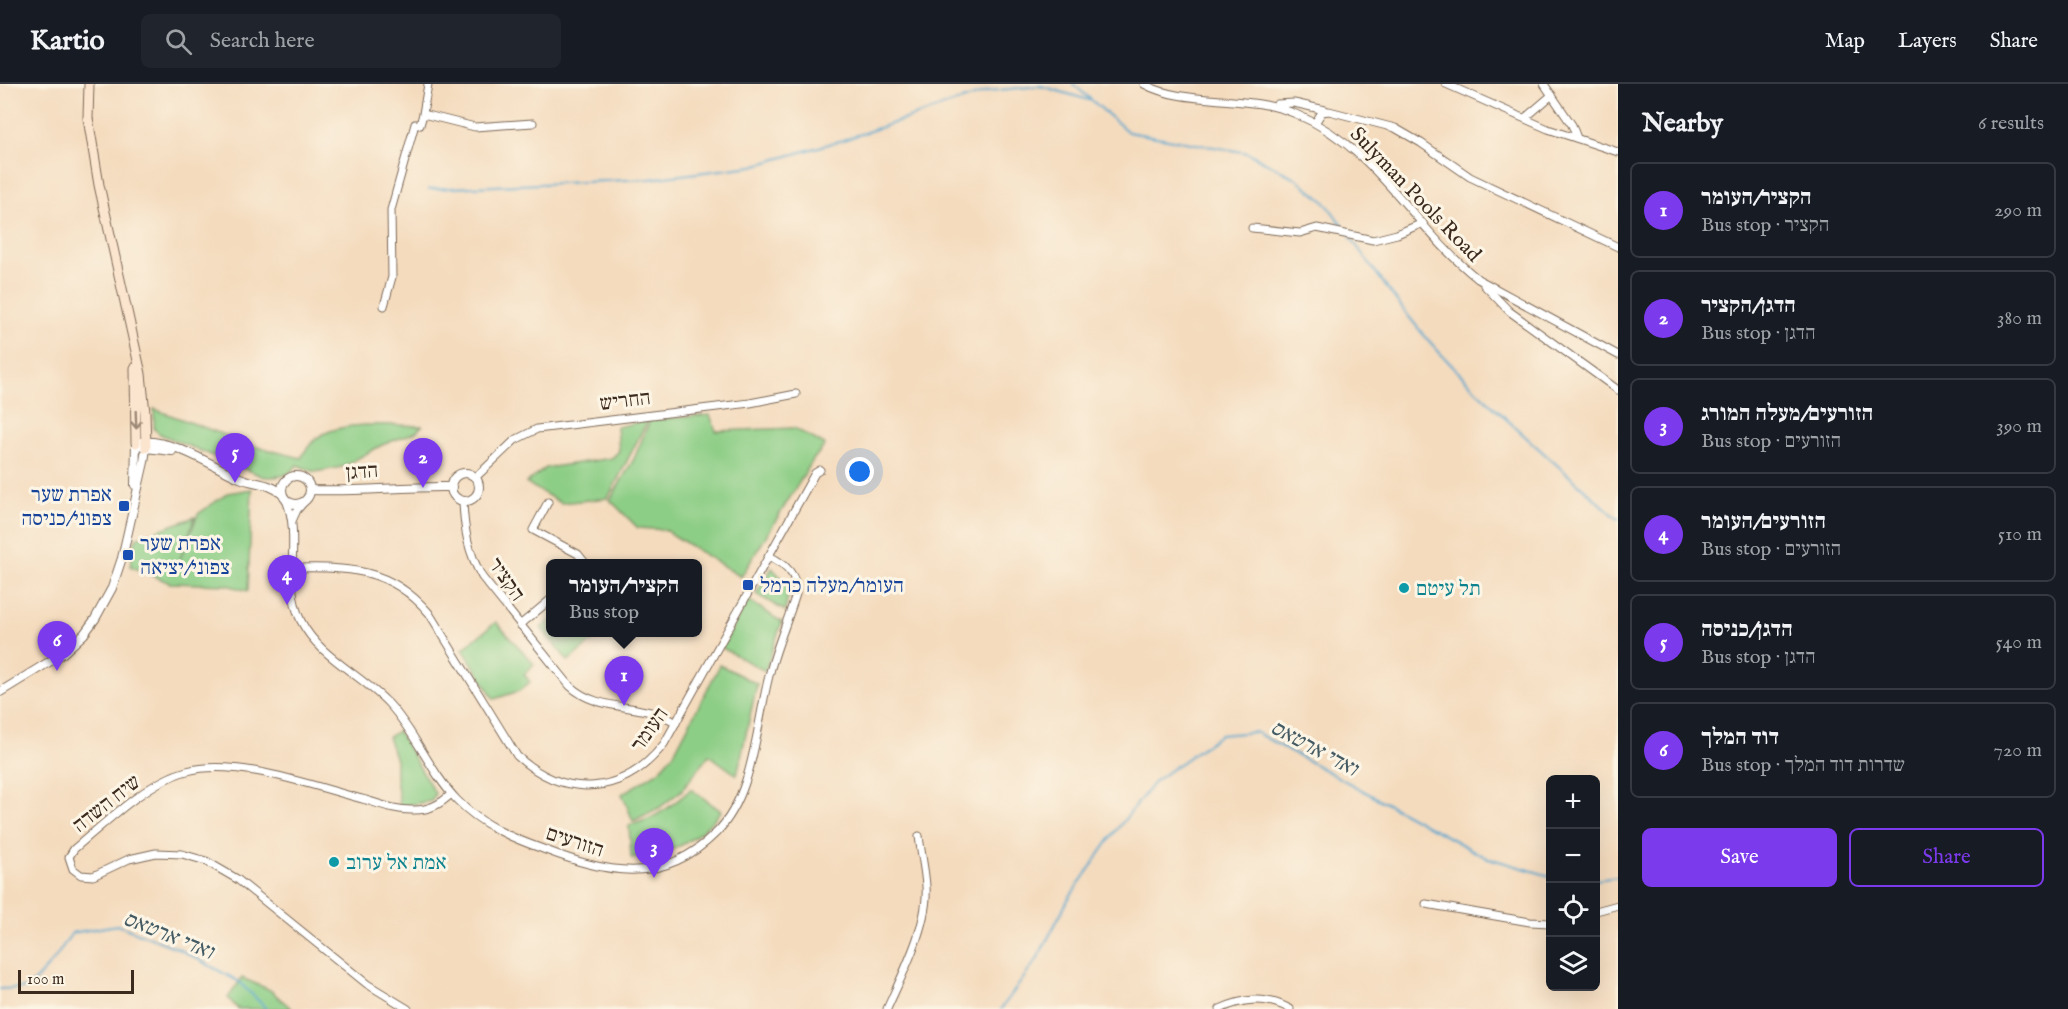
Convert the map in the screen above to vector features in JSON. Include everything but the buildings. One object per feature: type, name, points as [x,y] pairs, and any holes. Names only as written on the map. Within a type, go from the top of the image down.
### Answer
[{"type":"main road","points":[[89,84],[88,118],[99,185],[143,388],[143,444]]},
{"type":"main road","points":[[88,118],[93,84]]},
{"type":"street","points":[[384,306],[392,277],[391,210],[416,124],[420,125],[428,84]]},
{"type":"street","name":"Sulyman Pools Road","points":[[1144,84],[1156,90],[1200,98],[1271,104],[1315,123],[1346,142],[1398,193],[1457,263],[1478,279],[1618,355]]},
{"type":"street","points":[[1446,84],[1525,118],[1618,152]]},
{"type":"street","points":[[1544,84],[1572,125],[1577,138]]},
{"type":"street","points":[[1525,118],[1552,95]]},
{"type":"street","points":[[1271,104],[1294,103],[1395,128],[1421,142],[1470,177],[1618,247]]},
{"type":"street","points":[[1315,123],[1322,112],[1329,111]]},
{"type":"street","points":[[423,114],[475,127],[532,123]]},
{"type":"street","points":[[1252,228],[1300,233],[1317,228],[1373,240],[1423,224]]},
{"type":"street","points":[[1478,279],[1509,311],[1618,390]]},
{"type":"street","name":"החריש","points":[[475,478],[515,440],[537,429],[750,403],[796,394]]},
{"type":"street","points":[[2,689],[62,654],[84,634],[104,604],[117,574],[128,535],[143,444],[166,445],[238,477],[275,488],[296,505],[304,502]]},
{"type":"street","name":"העומר","points":[[292,568],[335,567],[364,571],[390,580],[411,594],[437,624],[517,756],[530,768],[563,783],[600,785],[636,772],[651,760],[664,744],[815,473],[820,470]]},
{"type":"street","points":[[461,474],[475,478],[479,486],[477,494],[471,500],[463,501],[454,495],[452,487],[455,479],[461,474]]},
{"type":"street","points":[[265,485],[296,476],[303,478],[309,484],[309,497],[295,512],[291,526]]},
{"type":"street","points":[[284,497],[282,486],[288,478]]},
{"type":"street","name":"הדגן","points":[[310,490],[452,487]]},
{"type":"street","name":"הזורעים","points":[[284,497],[291,526],[293,594],[296,608],[309,634],[392,708],[452,794],[472,814],[506,834],[581,863],[603,869],[624,871],[645,869],[675,861],[702,846],[717,832],[741,795],[772,663],[796,594],[796,582],[792,572],[769,556]]},
{"type":"street","name":"הקציר","points":[[463,501],[465,531],[473,560],[487,585],[570,686],[580,695],[600,704],[658,714],[676,723]]},
{"type":"street","points":[[548,502],[533,530],[578,554],[582,559]]},
{"type":"street","points":[[520,625],[546,603]]},
{"type":"street","name":"שיח השדה","points":[[408,1009],[371,987],[237,879],[206,861],[182,854],[156,854],[129,859],[90,876],[81,875],[73,869],[69,857],[76,847],[152,787],[175,775],[199,768],[224,766],[251,770],[405,810],[422,810],[432,807],[452,794]]},
{"type":"street","points":[[887,1009],[918,933],[924,908],[926,888],[919,836]]},
{"type":"street","points":[[1426,904],[1546,923]]},
{"type":"street","points":[[1600,910],[1618,905]]},
{"type":"street","points":[[1220,1009],[1243,1000],[1258,999],[1272,1001],[1290,1009]]},
{"type":"green space","points":[[154,409],[257,447],[301,458],[323,434],[345,427],[358,425],[422,426],[416,432],[382,445],[342,467],[315,472],[297,465],[287,474],[264,477],[160,434],[154,429]]},
{"type":"green space","points":[[710,415],[716,431],[794,428],[825,445],[813,460],[741,577],[665,530],[638,528],[610,500],[634,459],[650,420]]},
{"type":"green space","points":[[648,420],[608,498],[561,503],[526,483],[546,468],[612,458],[619,451],[617,427]]},
{"type":"green space","points":[[252,489],[248,591],[227,585],[170,583],[130,566],[136,538],[195,517],[177,567],[198,514],[228,493]]},
{"type":"green space","points":[[772,568],[790,587],[785,611],[756,594]]},
{"type":"green space","points":[[748,600],[782,622],[765,671],[722,648]]},
{"type":"green space","points":[[496,622],[534,664],[524,674],[530,682],[519,691],[494,699],[463,649]]},
{"type":"green space","points":[[546,624],[546,634],[541,628]]},
{"type":"green space","points":[[548,637],[596,638],[568,661]]},
{"type":"green space","points":[[720,665],[757,684],[737,775],[709,755],[681,791],[659,808],[633,821],[622,794],[659,771],[674,753]]},
{"type":"green space","points":[[398,731],[435,793],[432,801],[400,806],[396,760],[388,737]]},
{"type":"green space","points":[[691,789],[721,811],[712,822],[682,845],[658,854],[631,858],[629,825],[655,816]]},
{"type":"green space","points":[[242,978],[270,990],[292,1009],[238,1009],[228,998]]},
{"type":"waterway","points":[[1073,84],[1128,132],[1248,153],[1297,179],[1326,203],[1347,232]]},
{"type":"waterway","points":[[429,189],[649,179],[753,166],[843,140],[989,91],[1041,86],[1092,101]]},
{"type":"waterway","points":[[1350,237],[1405,311],[1440,353],[1505,418],[1618,519]]},
{"type":"waterway","name":"ואדי ארטאס","points":[[1001,1009],[1036,961],[1069,898],[1114,833],[1155,781],[1220,735],[1255,732],[1485,857],[1546,875]]},
{"type":"waterway","name":"ואדי ארטאס","points":[[1600,879],[1618,877]]},
{"type":"waterway","name":"ואדי ארטאס","points":[[0,989],[28,988],[53,961],[72,933],[117,925],[177,948],[238,981],[267,1009]]},
{"type":"place","name":"הדגן/כניסה","points":[[235,483]]},
{"type":"place","name":"הדגן/הקציר","points":[[423,488]]},
{"type":"place","name":"אפרת שער צפוני/כניסה","points":[[124,506]]},
{"type":"place","name":"אפרת שער צפוני/יציאה","points":[[128,555]]},
{"type":"place","name":"העומר/מעלה כרמל","points":[[748,585]]},
{"type":"place","name":"תל עיטם","points":[[1404,588]]},
{"type":"place","name":"הזורעים/העומר","points":[[287,605]]},
{"type":"place","name":"דוד המלך","points":[[57,671]]},
{"type":"place","name":"הקציר/העומר","points":[[624,706]]},
{"type":"place","name":"אמת אל ערוב","points":[[334,862]]},
{"type":"place","name":"הזורעים/מעלה המורג","points":[[654,878]]}]
